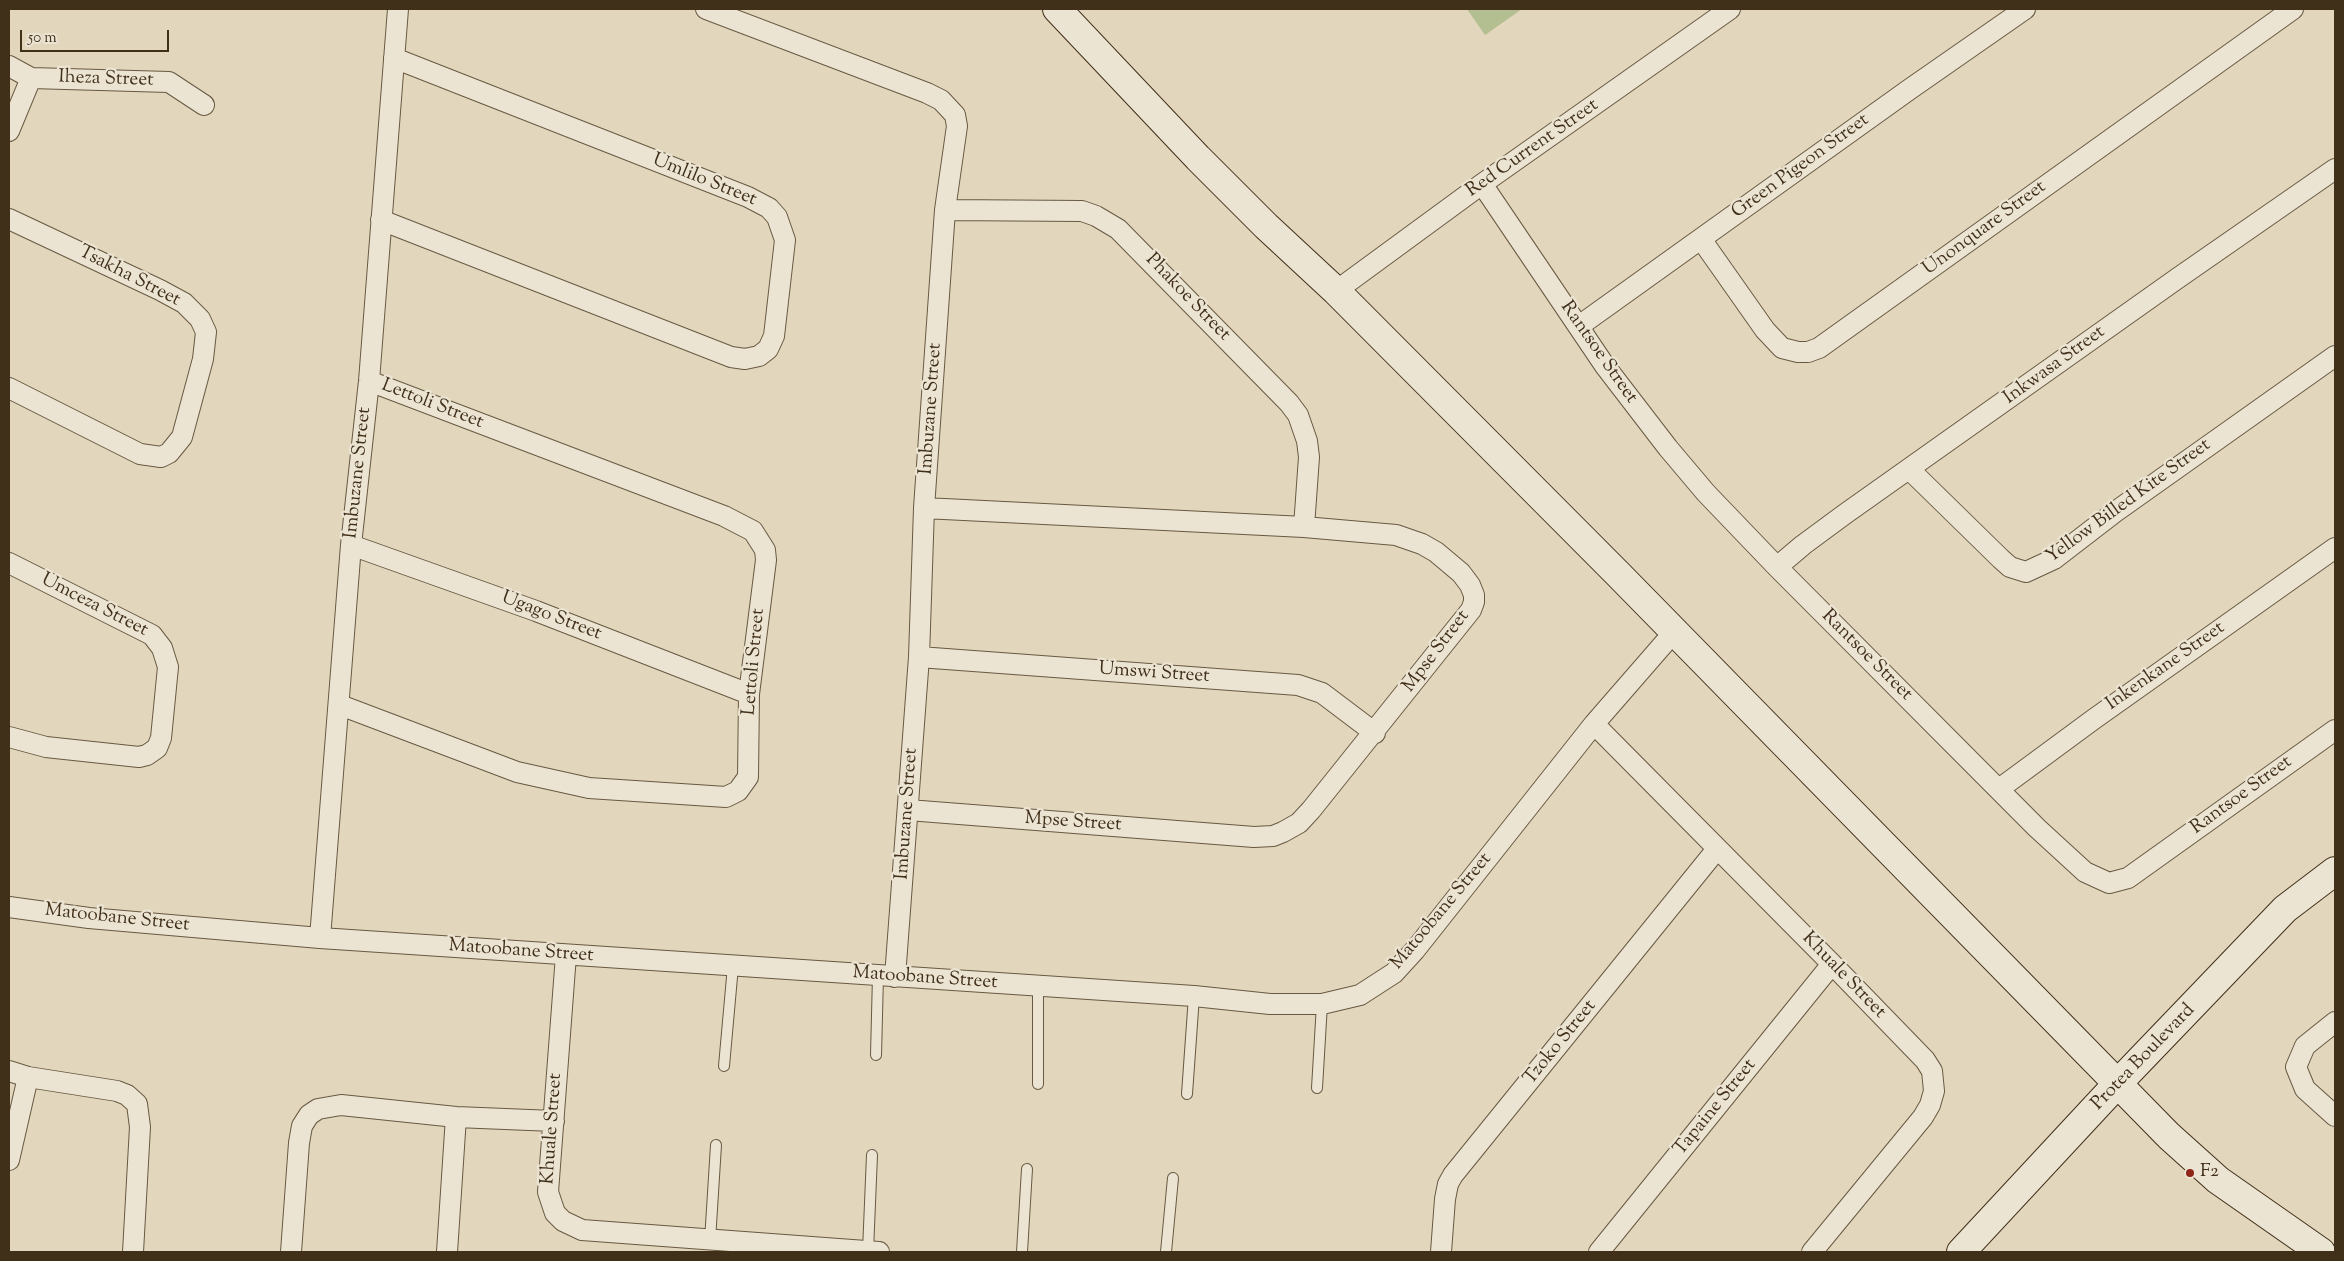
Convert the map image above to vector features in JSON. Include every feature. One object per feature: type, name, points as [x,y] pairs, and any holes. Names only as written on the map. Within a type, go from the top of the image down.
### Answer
[{"type":"street","name":"Imbuzane Street","points":[[320,938],[340,705],[351,545],[369,381],[398,9]]},
{"type":"street","name":"Imbuzane Street","points":[[706,9],[927,93],[950,107],[955,114],[957,126],[946,210],[924,508],[919,657],[908,810],[887,976]]},
{"type":"street","points":[[1057,9],[1198,158],[1266,226],[1336,291],[2199,1164],[2321,1252]]},
{"type":"street","name":"Red Current Street","points":[[1336,291],[1482,184],[1730,9]]},
{"type":"street","name":"Green Pigeon Street","points":[[1579,326],[1902,94],[2025,9]]},
{"type":"street","name":"Unonquare Street","points":[[1701,240],[1775,341],[1789,351],[1808,352],[1814,350],[1834,338],[2293,9]]},
{"type":"street","name":"Umlilo Street","points":[[381,220],[731,357],[745,359],[759,356],[768,349],[774,336],[785,240],[777,217],[769,208],[748,197],[394,58]]},
{"type":"street","points":[[9,66],[31,78],[9,131]]},
{"type":"street","name":"Iheza Street","points":[[31,78],[169,82],[204,105]]},
{"type":"street","name":"Inkwasa Street","points":[[1777,567],[1803,545],[1909,469],[2335,169]]},
{"type":"street","name":"Rantsoe Street","points":[[1482,184],[1606,366],[1668,448],[1777,567],[2037,828],[2085,872],[2104,882],[2116,883],[2128,878],[2335,730]]},
{"type":"street","name":"Phakoe Street","points":[[946,210],[1082,212],[1096,216],[1118,229],[1289,403],[1298,415],[1307,441],[1309,457],[1304,527]]},
{"type":"street","name":"Tsakha Street","points":[[9,219],[176,299],[200,319],[206,332],[203,359],[182,437],[169,453],[161,457],[149,458],[140,454],[9,388]]},
{"type":"street","name":"Yellow Billed Kite Street","points":[[1909,469],[2010,567],[2026,572],[2054,559],[2123,506],[2335,356]]},
{"type":"street","name":"Lettoli Street","points":[[340,705],[517,772],[599,789],[726,797],[738,791],[748,776],[749,694],[766,560],[765,550],[753,531],[724,516],[369,381]]},
{"type":"street","name":"Mpse Street","points":[[908,810],[1254,837],[1273,836],[1291,828],[1311,810],[1375,733],[1471,610],[1474,595],[1461,573],[1436,552],[1409,539],[1387,534],[1304,527],[924,508]]},
{"type":"street","name":"Ugago Street","points":[[351,545],[536,611],[749,694]]},
{"type":"street","name":"Inkenkane Street","points":[[1999,788],[2335,548]]},
{"type":"street","name":"Umceza Street","points":[[9,563],[152,635],[162,648],[168,668],[161,738],[157,748],[146,755],[139,756],[46,747],[9,737]]},
{"type":"street","name":"Matoobane Street","points":[[9,906],[89,918],[320,938],[1194,996],[1270,1004],[1322,1004],[1360,995],[1394,972],[1415,950],[1594,724],[1674,632]]},
{"type":"street","name":"Umswi Street","points":[[919,657],[1298,685],[1322,693],[1375,733]]},
{"type":"street","name":"Khuale Street","points":[[1594,724],[1925,1060],[1934,1079],[1934,1091],[1930,1105],[1923,1117],[1812,1252]]},
{"type":"street","name":"Tzoko Street","points":[[1441,1252],[1445,1199],[1448,1184],[1453,1175],[1717,849]]},
{"type":"street","name":"Protea Boulevard","points":[[1961,1252],[2119,1082],[2285,909],[2335,871]]},
{"type":"street","name":"Khuale Street","points":[[566,955],[548,1192],[555,1213],[563,1221],[582,1230],[873,1252]]},
{"type":"street","name":"Tapaine Street","points":[[1600,1252],[1832,964]]},
{"type":"street","points":[[2335,1022],[2305,1046],[2296,1068],[2305,1089],[2335,1116]]},
{"type":"street","points":[[9,1071],[28,1077],[118,1090],[138,1104],[140,1127],[133,1252]]},
{"type":"street","points":[[9,1160],[28,1077]]},
{"type":"street","points":[[292,1252],[299,1143],[302,1126],[309,1115],[318,1109],[341,1105],[456,1117],[554,1121]]},
{"type":"street","points":[[447,1252],[456,1117]]},
{"type":"lane","points":[[724,1066],[733,966]]},
{"type":"lane","points":[[876,1055],[887,976]]},
{"type":"lane","points":[[1038,986],[1038,1084]]},
{"type":"lane","points":[[1187,1094],[1194,996]]},
{"type":"lane","points":[[1317,1088],[1322,1004]]},
{"type":"lane","points":[[710,1241],[716,1145]]},
{"type":"lane","points":[[872,1155],[873,1252]]},
{"type":"lane","points":[[1022,1252],[1027,1169]]},
{"type":"lane","points":[[1166,1252],[1173,1178]]},
{"type":"green space","points":[[1467,9],[1522,9],[1485,35]]},
{"type":"place","name":"F2","points":[[2190,1173]]}]
